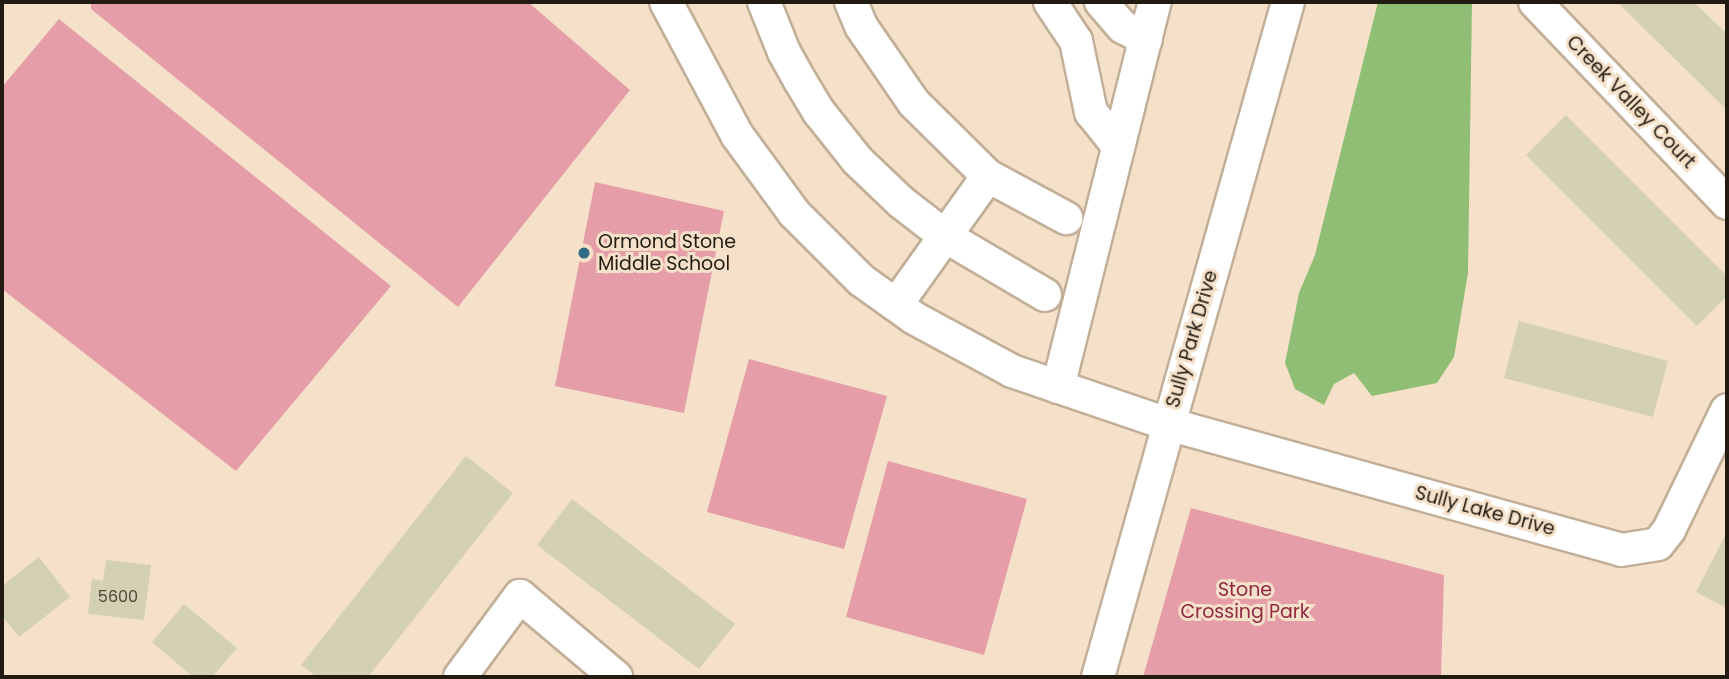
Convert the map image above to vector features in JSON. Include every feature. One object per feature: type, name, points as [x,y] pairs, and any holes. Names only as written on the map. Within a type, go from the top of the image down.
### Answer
[{"type":"street","points":[[764,2],[784,52],[819,112],[857,160],[901,202],[945,236],[1045,295]]},
{"type":"street","points":[[851,2],[861,26],[914,103],[988,176],[1066,218]]},
{"type":"street","points":[[1050,2],[1076,41],[1091,112],[1118,146]]},
{"type":"street","points":[[1101,2],[1123,27],[1146,39]]},
{"type":"street","points":[[1058,387],[1155,2]]},
{"type":"street","name":"Sully Park Drive","points":[[1098,677],[1288,2]]},
{"type":"street","name":"Creek Valley Court","points":[[1535,2],[1727,203]]},
{"type":"street","name":"Sully Lake Drive","points":[[669,3],[737,135],[794,213],[861,280],[966,349],[1012,371],[1168,424],[1621,550],[1658,544],[1669,530],[1727,410]]},
{"type":"street","points":[[896,305],[988,176]]},
{"type":"street","points":[[460,677],[520,596],[616,677]]},
{"type":"green space","points":[[91,2],[528,2],[630,90],[458,307],[91,9]]},
{"type":"green space","points":[[59,19],[391,286],[236,471],[2,289],[2,87]]},
{"type":"green space","points":[[595,182],[724,211],[684,413],[555,386]]},
{"type":"green space","points":[[749,359],[887,396],[844,549],[707,512]]},
{"type":"green space","points":[[888,461],[1027,499],[984,655],[846,617]]},
{"type":"green space","name":"Stone Crossing Park","points":[[1191,508],[1444,575],[1441,677],[1143,677]]},
{"type":"shaded area","points":[[1378,2],[1472,2],[1468,273],[1454,357],[1437,383],[1372,396],[1354,373],[1334,384],[1324,405],[1295,389],[1285,363],[1299,293],[1315,255]]},
{"type":"building","points":[[1617,2],[1694,2],[1727,34],[1727,110]]},
{"type":"building","points":[[1566,115],[1727,276],[1727,296],[1697,326],[1526,155]]},
{"type":"building","points":[[1519,321],[1668,361],[1653,417],[1504,378]]},
{"type":"building","points":[[466,456],[513,493],[368,677],[317,677],[301,665]]},
{"type":"building","points":[[572,499],[735,624],[699,669],[537,545]]},
{"type":"building","points":[[1727,532],[1727,608],[1696,592]]},
{"type":"building","points":[[39,557],[70,597],[19,637],[2,616],[2,586]]},
{"type":"building","points":[[106,560],[151,565],[144,620],[88,614],[92,579],[103,581]]},
{"type":"building","points":[[184,604],[237,648],[212,677],[193,677],[152,642]]},
{"type":"place","name":"Ormond Stone Middle School","points":[[584,253]]}]
